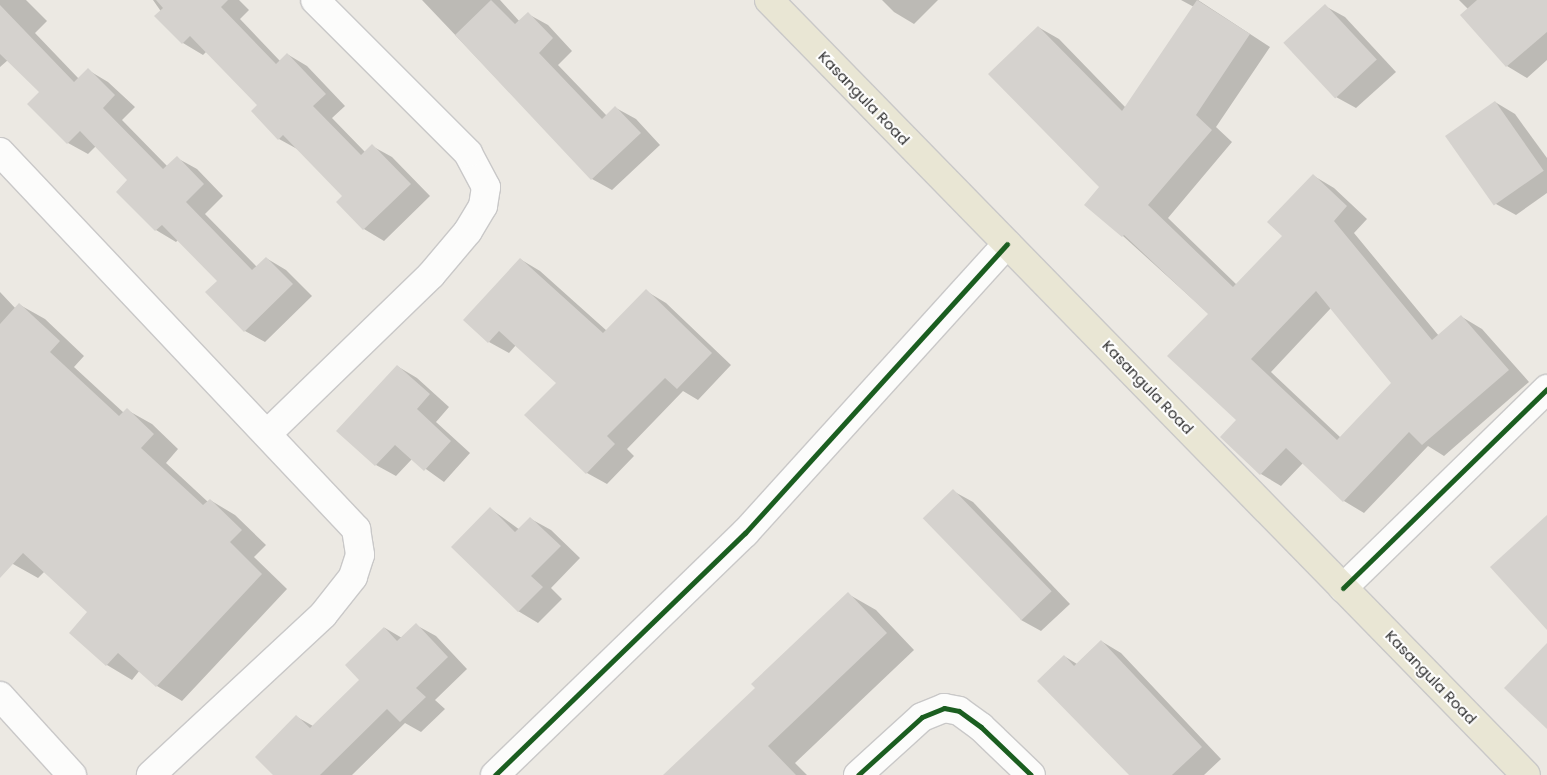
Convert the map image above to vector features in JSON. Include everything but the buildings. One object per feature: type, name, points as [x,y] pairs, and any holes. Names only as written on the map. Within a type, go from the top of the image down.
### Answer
[{"type":"main road","name":"Kasangula Road","points":[[771,1],[1526,775]]},
{"type":"street","points":[[268,433],[431,275],[468,231],[483,206],[486,187],[468,153],[315,0]]},
{"type":"street","points":[[0,152],[268,433],[356,529],[360,555],[353,577],[323,615],[151,775]]},
{"type":"street","points":[[495,775],[745,533],[1007,244]]},
{"type":"street","points":[[1343,588],[1547,389]]},
{"type":"street","points":[[0,696],[72,775]]},
{"type":"street","points":[[858,775],[922,717],[944,708],[959,711],[982,727],[1031,775]]},
{"type":"cycle path","points":[[495,775],[745,533],[1007,244]]},
{"type":"cycle path","points":[[1343,588],[1547,389]]},
{"type":"cycle path","points":[[858,775],[922,717],[944,708],[959,711],[981,727],[1031,775]]}]
